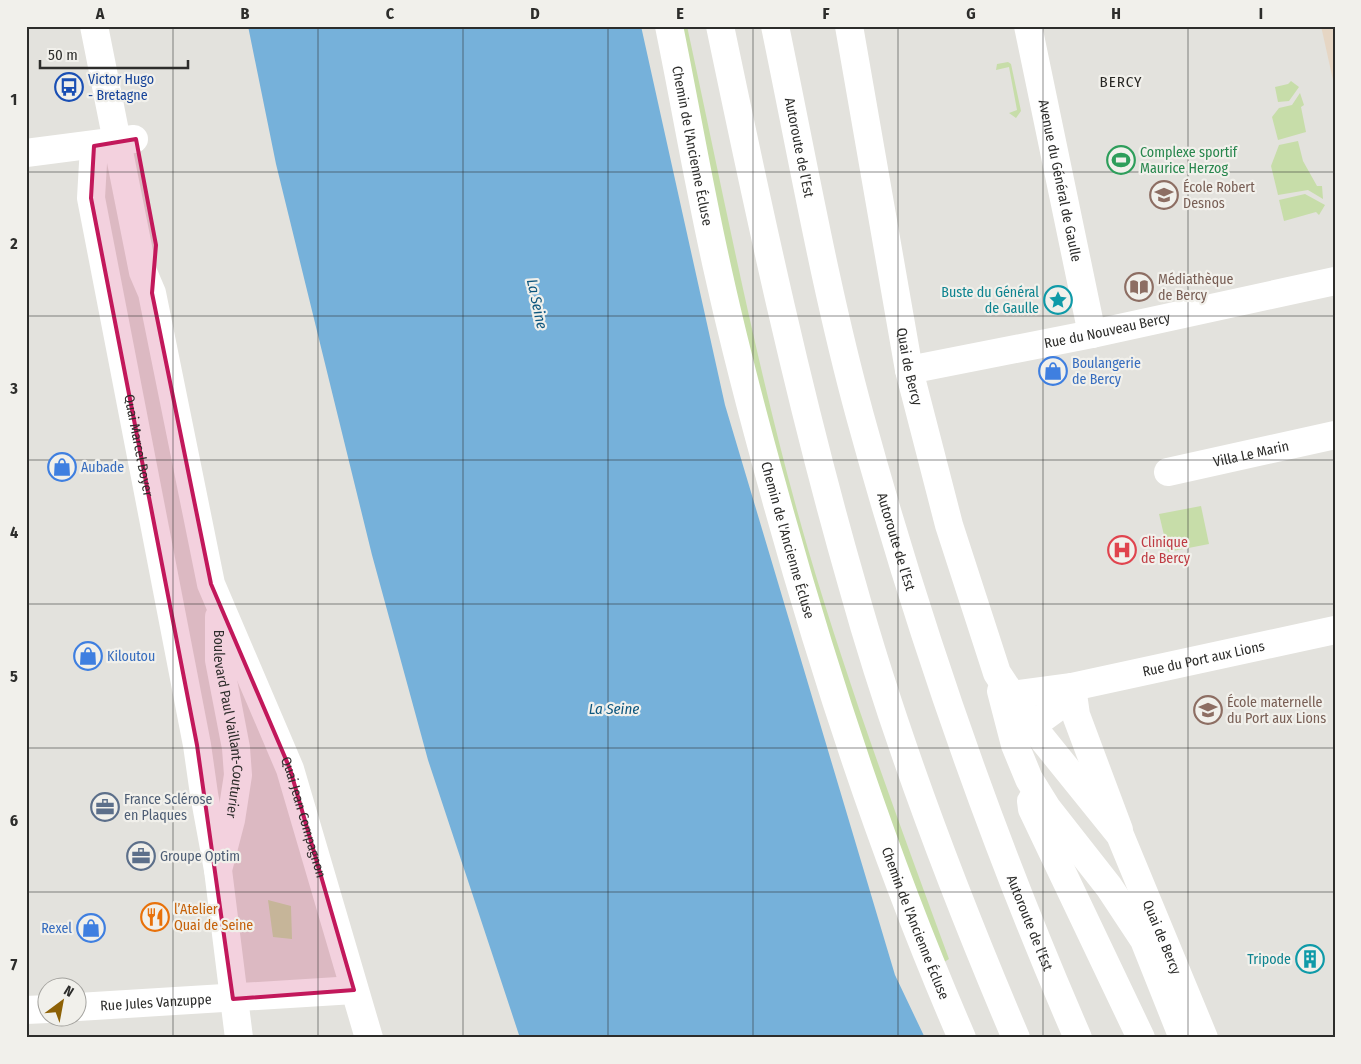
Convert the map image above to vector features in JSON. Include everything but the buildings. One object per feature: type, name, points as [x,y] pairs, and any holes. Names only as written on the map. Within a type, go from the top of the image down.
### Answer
[{"type":"main road","name":"Quai Marcel Boyer","points":[[94,26],[116,142],[156,245],[152,293],[211,584],[220,605]]},
{"type":"main road","name":"Quai Marcel Boyer","points":[[110,26],[116,142],[91,198],[197,745]]},
{"type":"main road","name":"Chemin de l'Ancienne Écluse","points":[[669,26],[718,275],[745,387],[800,587],[849,745],[921,944],[962,1038]]},
{"type":"main road","points":[[720,26],[774,285],[810,430],[852,586],[923,803],[951,879],[1016,1038]]},
{"type":"main road","name":"Autoroute de l’Est","points":[[775,26],[829,286],[871,453],[937,671],[987,817],[1078,1038]]},
{"type":"main road","name":"Quai de Bercy","points":[[849,26],[909,370],[949,525],[1004,684],[1032,726],[1120,835]]},
{"type":"main road","name":"Avenue du Général de Gaulle","points":[[1028,26],[1092,334]]},
{"type":"main road","points":[[33,153],[116,142]]},
{"type":"main road","name":"Rue du Nouveau Bercy","points":[[909,370],[1092,334],[1335,281]]},
{"type":"main road","name":"Villa Le Marin","points":[[1168,472],[1335,436]]},
{"type":"main road","name":"Boulevard Paul Vaillant-Couturier","points":[[218,870],[231,820],[238,775],[236,748],[219,660],[220,605]]},
{"type":"main road","name":"Quai Jean Compagnon","points":[[220,605],[290,769],[369,1038]]},
{"type":"main road","name":"Rue du Port aux Lions","points":[[1072,687],[1335,630]]},
{"type":"main road","points":[[1141,1038],[1110,977],[1032,809],[1029,780],[1024,740],[1032,726],[1062,704],[1072,687],[1004,684],[1015,745],[1029,780],[1048,808],[1109,887],[1144,940],[1184,1038]]},
{"type":"main road","name":"Quai de Bercy","points":[[1072,687],[1076,715],[1120,835],[1204,1038]]},
{"type":"main road","name":"Boulevard Paul Vaillant-Couturier","points":[[197,745],[232,966],[233,999],[239,1038]]},
{"type":"main road","name":"Rue Jules Vanzuppe","points":[[88,1006],[354,990]]},
{"type":"highlighted area","points":[[136,139],[156,245],[152,293],[211,584],[290,769],[354,990],[233,999],[197,745],[91,198],[94,146]]},
{"type":"shaded area","points":[[1321,26],[1335,26],[1335,89]]},
{"type":"green space","points":[[677,26],[687,26],[773,419],[808,549],[857,704],[949,959],[936,967],[786,523]]},
{"type":"green space","points":[[1008,62],[1011,64],[1021,111],[1016,118],[1009,113],[1017,110],[1009,67],[996,70],[997,64]]},
{"type":"green space","points":[[1291,81],[1299,87],[1289,101],[1278,102],[1275,87],[1288,84]]},
{"type":"green space","points":[[1300,93],[1304,105],[1301,107],[1306,132],[1278,140],[1272,117],[1279,108],[1292,105]]},
{"type":"green space","points":[[1298,141],[1303,161],[1317,186],[1322,186],[1323,199],[1308,190],[1278,195],[1271,166],[1279,145]]},
{"type":"green space","points":[[1305,194],[1325,205],[1319,215],[1316,212],[1284,221],[1279,200]]},
{"type":"green space","points":[[1201,506],[1209,544],[1168,552],[1159,514]]},
{"type":"green space","points":[[268,900],[291,906],[292,939],[273,937]]},
{"type":"water","name":"La Seine","points":[[248,26],[641,26],[725,405],[895,975],[925,1038],[520,1038],[428,760],[372,555],[276,164]]},
{"type":"place","name":"Victor Hugo - Bretagne","points":[[69,87]]},
{"type":"place","name":"Complexe sportif Maurice Herzog","points":[[1121,160]]},
{"type":"place","name":"École Robert Desnos","points":[[1164,195]]},
{"type":"place","name":"Médiathèque de Bercy","points":[[1139,287]]},
{"type":"place","name":"Buste du Général de Gaulle","points":[[1058,300]]},
{"type":"place","name":"Boulangerie de Bercy","points":[[1053,371]]},
{"type":"place","name":"Aubade","points":[[62,467]]},
{"type":"place","name":"Clinique de Bercy","points":[[1122,550]]},
{"type":"place","name":"Kiloutou","points":[[88,656]]},
{"type":"place","name":"École maternelle du Port aux Lions","points":[[1208,710]]},
{"type":"place","name":"France Sclérose en Plaques","points":[[105,807]]},
{"type":"place","name":"Groupe Optim","points":[[141,856]]},
{"type":"place","name":"l’Atelier Quai de Seine","points":[[155,917]]},
{"type":"place","name":"Rexel","points":[[91,928]]},
{"type":"place","name":"Tripode","points":[[1310,959]]},
{"type":"district","name":"BERCY","points":[[1121,82]]}]
